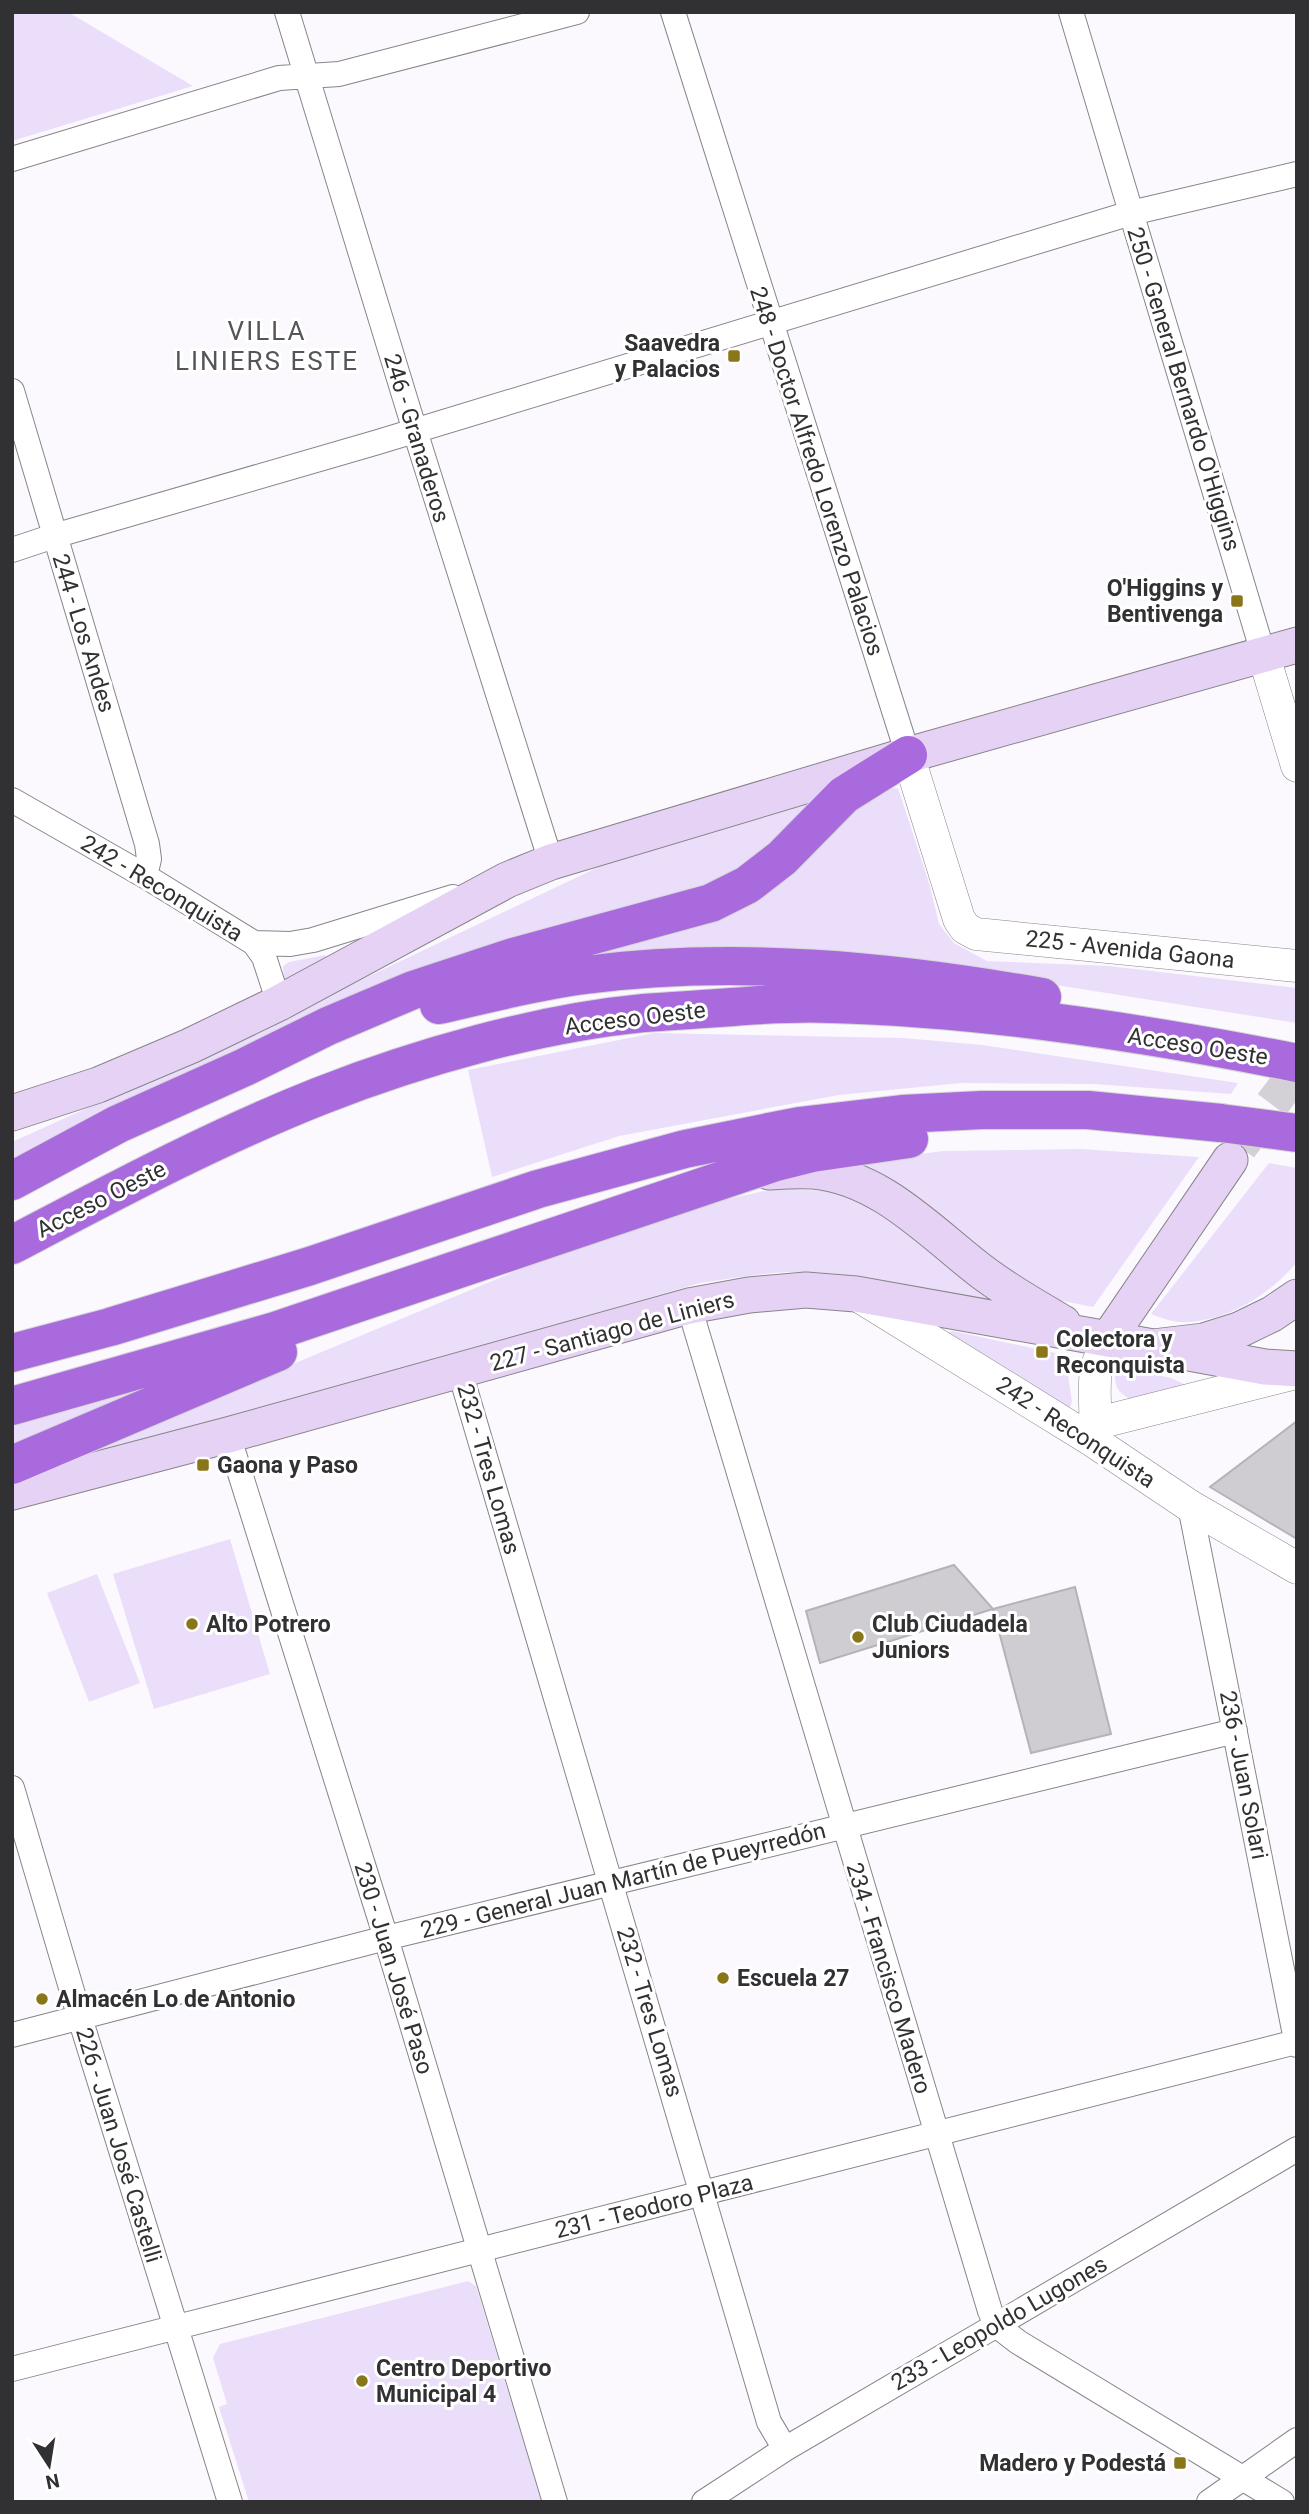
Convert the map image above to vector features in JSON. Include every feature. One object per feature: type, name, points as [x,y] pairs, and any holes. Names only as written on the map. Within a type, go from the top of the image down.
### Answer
[{"type":"highway","points":[[12,1181],[118,1124],[328,1026],[413,990],[513,957],[711,903],[747,885],[782,858],[844,796],[908,755]]},
{"type":"highway","points":[[245,1066],[423,1009],[512,988],[584,975],[656,968],[762,967],[952,981],[1137,1017],[1197,1045]]},
{"type":"highway","name":"Acceso Oeste","points":[[12,1245],[208,1144],[322,1095],[476,1046],[549,1028],[642,1013],[829,1003],[937,1009],[1065,1025],[1297,1063]]},
{"type":"highway","points":[[12,1353],[110,1327],[310,1266],[538,1189],[685,1149],[799,1126],[902,1114],[982,1110],[1088,1110],[1297,1133]]},
{"type":"highway","points":[[12,1406],[275,1331],[738,1174],[812,1153],[895,1140],[1155,1117]]},
{"type":"highway","points":[[12,1465],[540,1241]]},
{"type":"main road","points":[[12,1113],[99,1084],[190,1046],[279,1003],[507,880],[551,862],[908,755],[1297,645]]},
{"type":"main road","points":[[738,1174],[813,1171],[842,1176],[912,1214],[983,1273],[1094,1336],[1230,1160]]},
{"type":"main road","name":"227 - Santiago de Liniers","points":[[12,1492],[689,1307],[749,1295],[806,1290],[856,1294],[1153,1347],[1203,1341],[1239,1330],[1272,1314],[1297,1297]]},
{"type":"main road","points":[[1153,1347],[1297,1371]]},
{"type":"street","name":"246 - Granaderos","points":[[287,12],[551,862]]},
{"type":"street","points":[[12,159],[279,78],[339,74],[577,12]]},
{"type":"street","name":"248 - Doctor Alfredo Lorenzo Palacios","points":[[673,12],[958,919],[965,928]]},
{"type":"street","name":"250 - General Bernardo O'Higgins","points":[[1071,12],[1297,765]]},
{"type":"street","points":[[12,551],[54,536],[415,431],[1131,213],[1297,174]]},
{"type":"street","name":"244 - Los Andes","points":[[12,391],[147,844],[149,859],[145,876]]},
{"type":"street","name":"242 - Reconquista","points":[[15,804],[145,876],[254,943],[264,957],[279,1003]]},
{"type":"street","points":[[254,943],[290,944],[313,940],[507,880]]},
{"type":"street","name":"225 - Avenida Gaona","points":[[965,928],[976,934],[1297,966]]},
{"type":"street","name":"242 - Reconquista","points":[[856,1294],[1095,1432],[1190,1506],[1297,1568]]},
{"type":"street","name":"234 - Francisco Madero","points":[[689,1307],[936,2134],[996,2325]]},
{"type":"street","points":[[1094,1336],[1097,1366],[1095,1432],[1297,1371]]},
{"type":"street","name":"232 - Tres Lomas","points":[[460,1371],[704,2193],[769,2422],[785,2449]]},
{"type":"street","name":"230 - Juan José Paso","points":[[228,1435],[386,1938],[555,2502]]},
{"type":"street","name":"236 - Juan Solari","points":[[1190,1506],[1235,1731],[1287,1943],[1296,2043]]},
{"type":"street","name":"229 - General Juan Martín de Pueyrredón","points":[[12,2035],[386,1938],[1235,1731]]},
{"type":"street","name":"226 - Juan José Castelli","points":[[12,1788],[80,2018],[230,2502]]},
{"type":"street","name":"231 - Teodoro Plaza","points":[[12,2369],[1296,2043]]},
{"type":"street","name":"233 - Leopoldo Lugones","points":[[704,2502],[785,2449],[1297,2149]]},
{"type":"street","points":[[996,2325],[1018,2342],[1282,2502]]},
{"type":"street","points":[[1209,2502],[1297,2440]]},
{"type":"shaded area","points":[[12,12],[68,12],[193,86],[12,141]]},
{"type":"shaded area","points":[[898,788],[929,883],[939,924],[954,943],[987,961],[1109,966],[1297,988],[1297,1023],[960,970],[478,974],[702,912],[882,789]]},
{"type":"shaded area","points":[[817,797],[729,883],[12,1162],[12,1142],[165,1073],[647,844]]},
{"type":"shaded area","points":[[325,955],[327,958],[284,985],[283,966],[289,962]]},
{"type":"shaded area","points":[[654,1033],[904,1038],[982,1045],[1238,1083],[1231,1094],[1094,1084],[961,1083],[839,1095],[619,1136],[492,1177],[468,1070]]},
{"type":"shaded area","points":[[1081,1149],[1199,1157],[1093,1307],[1052,1299],[1027,1290],[862,1168],[861,1162],[943,1151]]},
{"type":"shaded area","points":[[1269,1163],[1297,1168],[1297,1262],[1273,1286],[1244,1306],[1228,1313],[1178,1322],[1151,1314]]},
{"type":"shaded area","points":[[777,1188],[838,1192],[904,1224],[1029,1314],[881,1280],[821,1273],[791,1272],[700,1283],[12,1481],[540,1261],[697,1206]]},
{"type":"shaded area","points":[[953,1331],[1065,1355],[1072,1402],[1067,1413],[943,1333]]},
{"type":"shaded area","points":[[1124,1367],[1171,1378],[1186,1385],[1130,1399],[1120,1392],[1116,1383],[1115,1374]]},
{"type":"shaded area","points":[[199,1372],[12,1454],[12,1424]]},
{"type":"shaded area","name":"Alto Potrero","points":[[230,1539],[270,1674],[154,1709],[113,1574]]},
{"type":"shaded area","points":[[97,1574],[140,1683],[89,1702],[47,1593]]},
{"type":"shaded area","name":"Centro Deportivo Municipal 4","points":[[468,2281],[476,2286],[542,2502],[249,2502],[219,2407],[227,2404],[213,2358],[220,2344]]},
{"type":"building","points":[[1297,1421],[1297,1539],[1210,1487]]},
{"type":"building","name":"Club Ciudadela Juniors","points":[[954,1565],[993,1609],[820,1663],[806,1611]]},
{"type":"building","points":[[1075,1587],[1111,1734],[1031,1753],[993,1609]]},
{"type":"tunnel","points":[[1240,1147],[1297,1071]]},
{"type":"place","name":"Saavedra y Palacios","points":[[734,356]]},
{"type":"place","name":"O'Higgins y Bentivenga","points":[[1237,601]]},
{"type":"place","name":"Colectora y Reconquista","points":[[1042,1352]]},
{"type":"place","name":"Gaona y Paso","points":[[203,1465]]},
{"type":"place","name":"Alto Potrero","points":[[192,1624]]},
{"type":"place","name":"Club Ciudadela Juniors","points":[[858,1637]]},
{"type":"place","name":"Escuela 27","points":[[723,1978]]},
{"type":"place","name":"Almacén Lo de Antonio","points":[[42,1999]]},
{"type":"place","name":"Centro Deportivo Municipal 4","points":[[362,2381]]},
{"type":"place","name":"Madero y Podestá","points":[[1180,2463]]},
{"type":"district","name":"VILLA LINIERS ESTE","points":[[267,346]]}]
